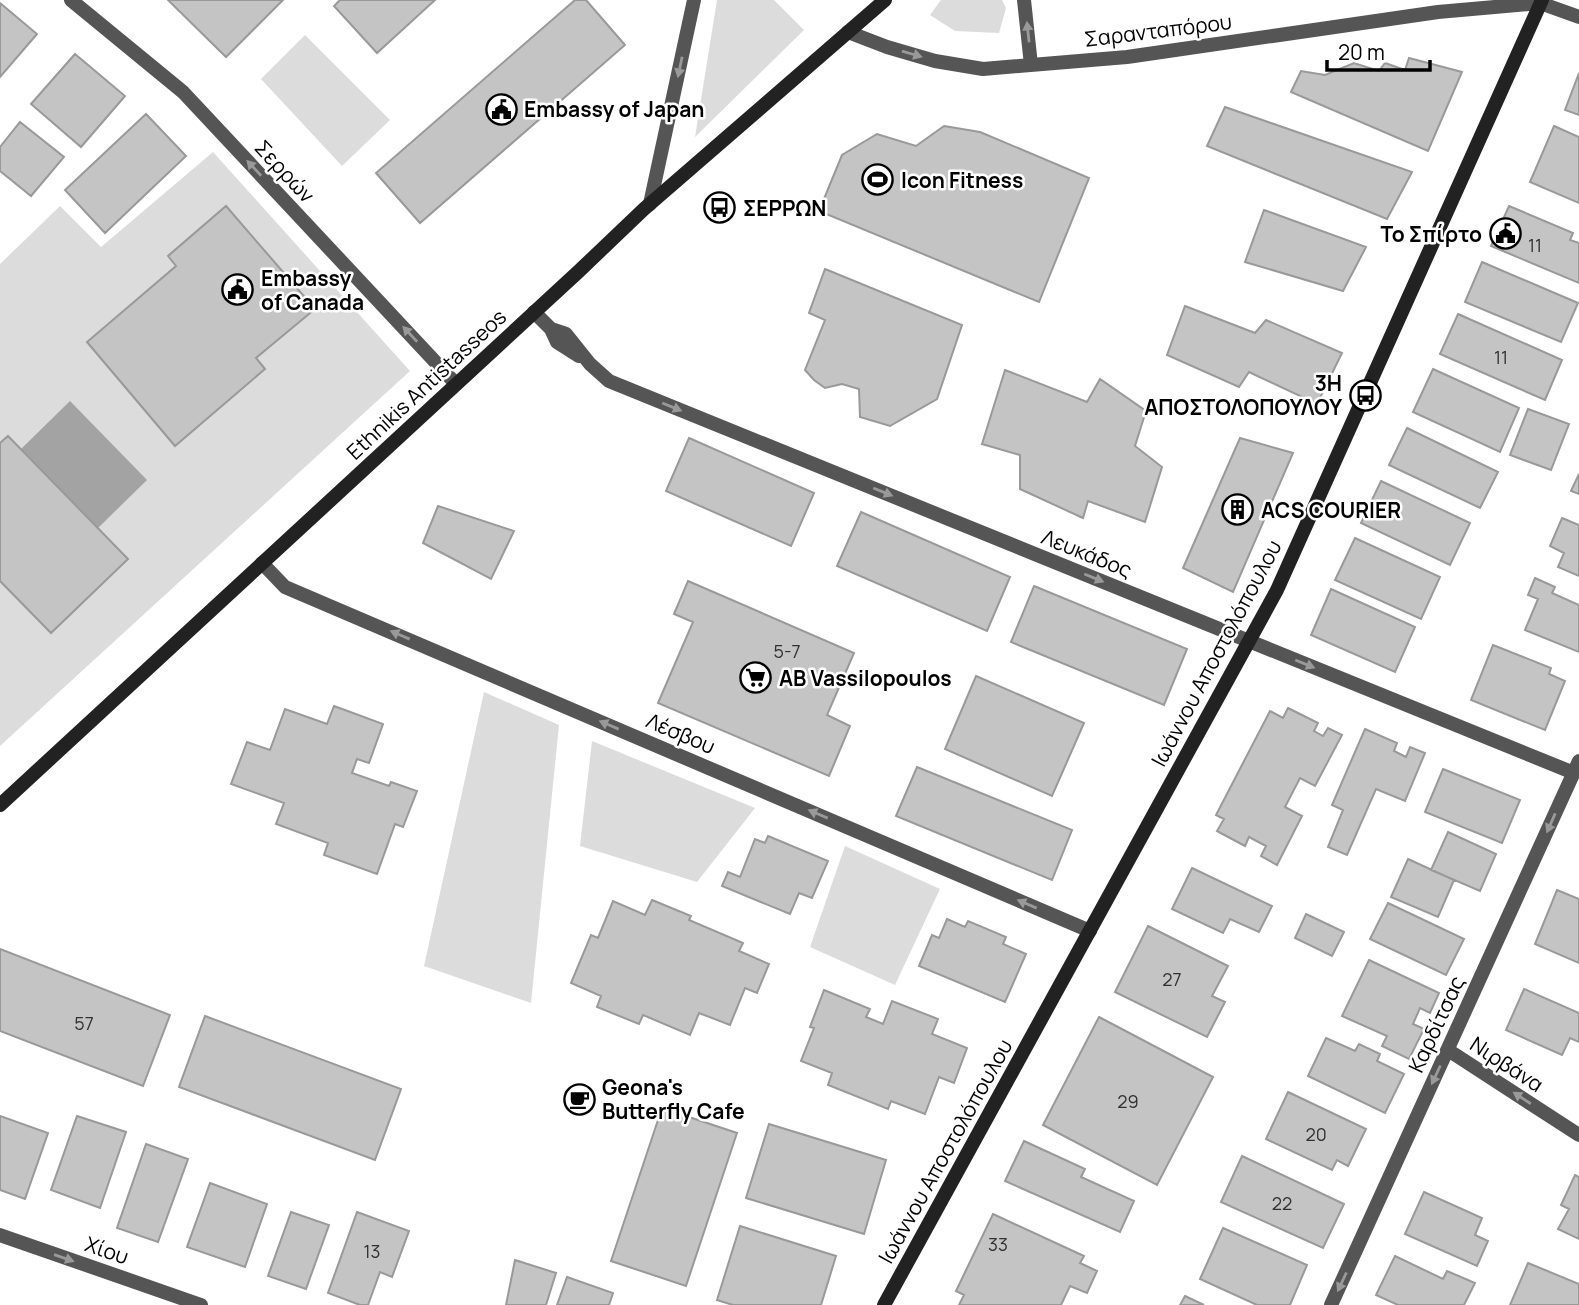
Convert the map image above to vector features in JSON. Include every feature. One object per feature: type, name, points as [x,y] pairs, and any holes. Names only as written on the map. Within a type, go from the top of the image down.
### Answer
[{"type":"street","name":"Σερρών","points":[[71,0],[183,92],[456,384]]},
{"type":"street","points":[[650,204],[694,0]]},
{"type":"street","name":"Ethnikis Antistasseos","points":[[0,805],[650,204],[885,0]]},
{"type":"street","points":[[1024,0],[1031,65]]},
{"type":"street","name":"Σαρανταπόρου","points":[[848,32],[934,61],[983,69],[1127,57],[1438,12],[1541,1],[1579,18]]},
{"type":"street","name":"Ιωάννου Αποστολόπουλου","points":[[884,1305],[1277,590],[1541,1]]},
{"type":"street","name":"Λευκάδος","points":[[534,313],[551,328],[566,334],[590,364],[609,381],[1250,641],[1576,767]]},
{"type":"street","name":"Λέσβου","points":[[262,563],[285,587],[1090,931]]},
{"type":"street","name":"Καρδίτσας","points":[[1331,1305],[1576,767]]},
{"type":"street","name":"Νιρβάνα","points":[[1448,1050],[1579,1135]]},
{"type":"street","name":"Χίου","points":[[0,1235],[201,1305]]},
{"type":"shaded area","points":[[717,0],[774,0],[804,30],[695,137]]},
{"type":"shaded area","points":[[941,0],[1002,0],[1006,8],[999,33],[955,31],[930,15]]},
{"type":"shaded area","points":[[305,35],[390,120],[342,166],[261,79]]},
{"type":"shaded area","points":[[213,152],[410,371],[0,746],[0,264],[60,206],[101,247]]},
{"type":"shaded area","points":[[70,401],[147,480],[98,528],[21,449]]},
{"type":"shaded area","points":[[484,692],[559,725],[531,1003],[424,966]]},
{"type":"shaded area","points":[[592,741],[755,808],[697,882],[580,846]]},
{"type":"shaded area","points":[[845,846],[940,889],[895,985],[810,947]]},
{"type":"building","points":[[168,0],[283,0],[226,57]]},
{"type":"building","points":[[340,0],[435,0],[377,53],[334,6]]},
{"type":"building","name":"Embassy of Japan","points":[[575,0],[586,0],[625,45],[420,223],[376,173]]},
{"type":"building","points":[[0,3],[37,34],[0,77]]},
{"type":"building","points":[[75,54],[125,96],[81,147],[31,104]]},
{"type":"building","points":[[1409,58],[1462,72],[1428,151],[1291,92],[1301,71],[1325,75],[1354,63],[1379,71],[1385,63],[1405,70]]},
{"type":"building","points":[[1579,73],[1579,115],[1565,110]]},
{"type":"building","points":[[1225,107],[1412,172],[1387,219],[1207,146]]},
{"type":"building","points":[[146,114],[186,156],[105,233],[65,190]]},
{"type":"building","points":[[20,122],[64,157],[31,196],[0,171],[0,147]]},
{"type":"building","points":[[944,126],[980,132],[1089,178],[1039,302],[819,211],[842,155],[877,134],[916,146]]},
{"type":"building","points":[[1554,126],[1579,137],[1579,203],[1530,182]]},
{"type":"building","points":[[226,206],[315,309],[256,358],[265,369],[175,446],[87,342],[176,266],[168,256]]},
{"type":"building","points":[[1509,206],[1573,233],[1570,240],[1579,243],[1579,283],[1491,246]]},
{"type":"building","points":[[1264,210],[1366,247],[1343,291],[1245,262]]},
{"type":"building","points":[[1482,262],[1578,303],[1561,342],[1465,302]]},
{"type":"building","points":[[825,269],[962,325],[937,399],[890,426],[860,417],[859,389],[842,384],[825,388],[805,370],[825,320],[809,313]]},
{"type":"building","points":[[1185,306],[1255,333],[1266,320],[1342,353],[1317,404],[1249,372],[1239,387],[1167,355]]},
{"type":"building","points":[[1458,314],[1562,360],[1545,400],[1440,354]]},
{"type":"building","points":[[1433,369],[1519,408],[1500,452],[1413,412]]},
{"type":"building","points":[[1005,370],[1087,402],[1100,379],[1146,411],[1135,446],[1162,467],[1145,522],[1088,501],[1083,518],[1020,489],[1020,455],[982,444]]},
{"type":"building","points":[[1528,409],[1569,424],[1551,470],[1510,455]]},
{"type":"building","points":[[1407,428],[1498,472],[1480,508],[1389,465]]},
{"type":"building","points":[[8,436],[128,559],[51,633],[0,581],[0,443]]},
{"type":"building","points":[[689,438],[814,493],[791,546],[666,491]]},
{"type":"building","name":"ACS COURIER","points":[[1240,438],[1293,453],[1233,592],[1183,568]]},
{"type":"building","points":[[1579,474],[1579,494],[1571,491]]},
{"type":"building","points":[[1381,481],[1470,523],[1450,565],[1361,523]]},
{"type":"building","points":[[438,506],[514,531],[491,579],[423,543]]},
{"type":"building","points":[[861,512],[1010,577],[987,631],[837,566]]},
{"type":"building","points":[[1562,518],[1579,525],[1579,576],[1558,567],[1564,553],[1550,546]]},
{"type":"building","points":[[1355,538],[1440,577],[1421,619],[1335,580]]},
{"type":"building","points":[[1535,578],[1555,587],[1552,593],[1579,605],[1579,652],[1525,630],[1538,599],[1528,595]]},
{"type":"building","name":"AB Vassilopoulos","points":[[688,581],[854,653],[827,715],[850,726],[829,776],[658,703],[693,622],[674,614]]},
{"type":"building","points":[[1034,586],[1187,649],[1164,705],[1011,642]]},
{"type":"building","points":[[1331,589],[1415,627],[1395,672],[1311,635]]},
{"type":"building","points":[[1493,645],[1551,668],[1549,674],[1565,681],[1545,730],[1471,700]]},
{"type":"building","points":[[976,676],[1084,723],[1052,796],[945,749]]},
{"type":"building","points":[[334,706],[383,724],[369,763],[357,759],[352,773],[389,786],[391,782],[417,791],[403,827],[395,824],[377,874],[324,855],[328,843],[276,824],[284,803],[231,784],[247,742],[270,750],[285,709],[327,724]]},
{"type":"building","points":[[1288,708],[1318,723],[1314,731],[1323,736],[1328,728],[1342,735],[1315,786],[1300,778],[1285,807],[1302,816],[1277,865],[1261,856],[1266,846],[1249,837],[1245,846],[1217,831],[1224,819],[1216,815],[1270,711],[1283,718]]},
{"type":"building","points":[[1365,729],[1397,743],[1394,751],[1406,757],[1410,747],[1425,753],[1405,801],[1376,789],[1347,855],[1328,847],[1343,810],[1332,805]]},
{"type":"building","points":[[917,767],[1072,830],[1052,880],[896,816]]},
{"type":"building","points":[[1443,769],[1520,800],[1502,843],[1425,812]]},
{"type":"building","points":[[1448,832],[1496,854],[1480,891],[1431,870]]},
{"type":"building","points":[[768,836],[828,861],[812,898],[799,893],[790,914],[722,886],[728,872],[740,877],[755,839],[765,843]]},
{"type":"building","points":[[1408,859],[1454,880],[1438,917],[1391,897]]},
{"type":"building","points":[[1192,868],[1272,906],[1259,932],[1230,919],[1223,933],[1172,909]]},
{"type":"building","points":[[1557,890],[1579,899],[1579,963],[1535,944]]},
{"type":"building","points":[[652,900],[691,916],[689,920],[743,943],[739,951],[769,964],[757,993],[745,988],[730,1025],[699,1013],[690,1035],[643,1015],[639,1024],[597,1007],[601,996],[571,983],[591,935],[598,938],[613,901],[645,915]]},
{"type":"building","points":[[1388,903],[1464,939],[1446,975],[1370,939]]},
{"type":"building","points":[[1306,914],[1344,932],[1332,956],[1295,938]]},
{"type":"building","points":[[947,919],[965,927],[968,921],[1006,937],[1003,944],[1026,954],[1005,1002],[919,966],[932,935],[939,938]]},
{"type":"building","points":[[1148,926],[1228,966],[1212,996],[1225,1002],[1207,1037],[1115,992]]},
{"type":"building","points":[[0,949],[170,1015],[143,1086],[0,1031]]},
{"type":"building","points":[[1369,960],[1439,993],[1430,1013],[1420,1008],[1413,1024],[1424,1029],[1409,1059],[1382,1046],[1387,1036],[1342,1016]]},
{"type":"building","points":[[1524,989],[1579,1013],[1579,1042],[1570,1038],[1562,1055],[1506,1030]]},
{"type":"building","points":[[824,990],[870,1009],[866,1017],[883,1024],[892,1001],[938,1019],[932,1034],[967,1048],[954,1083],[939,1077],[925,1114],[891,1101],[888,1109],[828,1085],[832,1073],[801,1061],[814,1028],[810,1027]]},
{"type":"building","points":[[205,1016],[401,1089],[375,1160],[179,1087]]},
{"type":"building","points":[[1099,1017],[1213,1077],[1157,1185],[1043,1125]]},
{"type":"building","points":[[1326,1038],[1355,1051],[1359,1044],[1380,1054],[1377,1061],[1404,1074],[1385,1113],[1308,1076]]},
{"type":"building","points":[[1288,1092],[1366,1129],[1348,1166],[1337,1160],[1332,1170],[1266,1139]]},
{"type":"building","points":[[662,1108],[737,1133],[686,1286],[611,1261]]},
{"type":"building","points":[[0,1116],[48,1133],[25,1199],[0,1190]]},
{"type":"building","points":[[77,1116],[126,1132],[100,1208],[51,1190]]},
{"type":"building","points":[[769,1124],[886,1160],[864,1234],[746,1198]]},
{"type":"building","points":[[1024,1141],[1085,1169],[1081,1177],[1134,1201],[1120,1232],[1005,1181]]},
{"type":"building","points":[[146,1144],[188,1159],[158,1242],[117,1228]]},
{"type":"building","points":[[1242,1156],[1344,1204],[1323,1248],[1221,1202]]},
{"type":"building","points":[[1575,1175],[1579,1177],[1579,1239],[1558,1229],[1569,1209],[1561,1205]]},
{"type":"building","points":[[210,1183],[267,1204],[245,1267],[187,1247]]},
{"type":"building","points":[[1424,1192],[1482,1218],[1475,1235],[1488,1241],[1477,1266],[1405,1234]]},
{"type":"building","points":[[291,1212],[329,1225],[306,1289],[268,1276]]},
{"type":"building","points":[[357,1212],[409,1231],[392,1277],[380,1272],[368,1305],[360,1305],[328,1293]]},
{"type":"building","points":[[993,1214],[1084,1256],[1080,1263],[1097,1271],[1087,1293],[1070,1286],[1061,1305],[959,1305],[964,1295],[956,1291]]},
{"type":"building","points":[[740,1226],[836,1256],[821,1305],[733,1305],[717,1300]]},
{"type":"building","points":[[1223,1228],[1307,1265],[1290,1305],[1257,1305],[1200,1279]]},
{"type":"building","points":[[1395,1256],[1443,1279],[1447,1271],[1475,1283],[1464,1305],[1398,1305],[1376,1295]]},
{"type":"building","points":[[515,1260],[556,1273],[546,1305],[506,1305]]},
{"type":"building","points":[[1528,1263],[1579,1284],[1579,1305],[1510,1305]]},
{"type":"building","points":[[567,1277],[613,1293],[609,1305],[557,1305]]},
{"type":"building","points":[[1185,1296],[1204,1305],[1180,1305]]},
{"type":"place","name":"Embassy of Japan","points":[[501,109]]},
{"type":"place","name":"Icon Fitness","points":[[878,180]]},
{"type":"place","name":"ΣΕΡΡΩΝ","points":[[720,208]]},
{"type":"place","name":"Το Σπίρτο","points":[[1505,234]]},
{"type":"place","name":"Embassy of Canada","points":[[238,290]]},
{"type":"place","name":"3Η ΑΠΟΣΤΟΛΟΠΟΥΛΟΥ","points":[[1365,395]]},
{"type":"place","name":"ACS COURIER","points":[[1238,510]]},
{"type":"place","name":"AB Vassilopoulos","points":[[756,678]]},
{"type":"place","name":"Geona's Butterfly Cafe","points":[[579,1099]]}]
